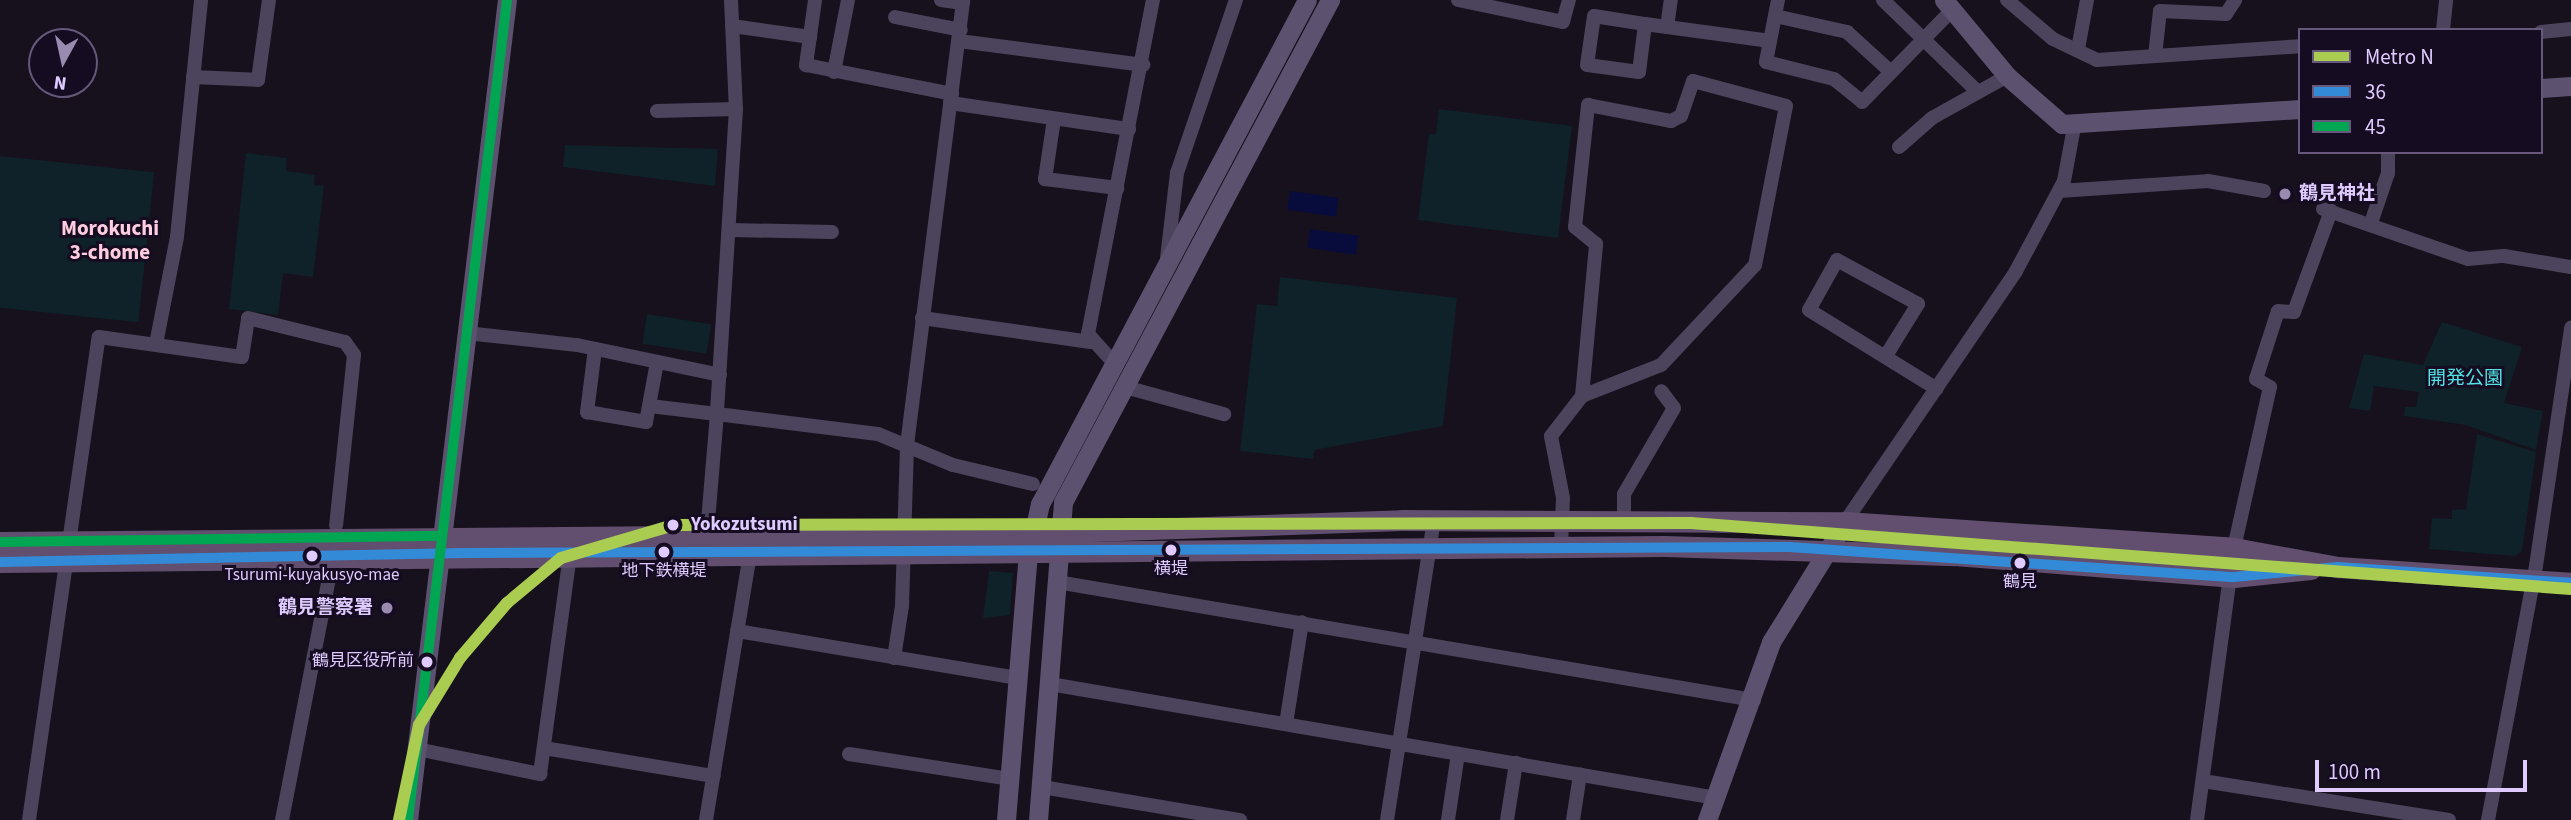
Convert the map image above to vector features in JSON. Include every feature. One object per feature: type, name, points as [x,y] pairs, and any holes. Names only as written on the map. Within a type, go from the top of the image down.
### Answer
[{"type":"main road","points":[[0,542],[69,551],[332,557],[441,545],[570,555],[751,543],[1060,540],[1433,520],[1845,522],[2234,548],[2338,567],[2571,583]]},
{"type":"main road","points":[[0,562],[69,551],[441,545],[708,534],[751,543]]},
{"type":"main road","points":[[1060,540],[1433,547],[1827,549],[2234,576],[2338,567]]},
{"type":"street","points":[[156,344],[177,237],[201,0]]},
{"type":"street","points":[[193,77],[258,80],[269,0]]},
{"type":"street","points":[[408,820],[506,0]]},
{"type":"street","points":[[708,534],[731,230],[736,110],[731,0]]},
{"type":"street","points":[[815,0],[806,65],[951,99],[1054,119],[1129,129]]},
{"type":"street","points":[[834,72],[848,0]]},
{"type":"street","points":[[894,658],[902,606],[900,541],[907,445],[963,2],[941,0]]},
{"type":"street","points":[[1090,342],[1153,0]]},
{"type":"street","points":[[1167,262],[1177,173],[1236,0]]},
{"type":"street","points":[[1006,820],[1031,541],[1041,505],[1307,0]]},
{"type":"street","points":[[1038,820],[1063,502],[1330,0]]},
{"type":"street","points":[[1458,0],[1563,22],[1569,0]]},
{"type":"street","points":[[1667,27],[1671,0]]},
{"type":"street","points":[[1778,0],[1766,62],[1834,79],[1862,102],[1923,38],[1948,5],[2007,76],[2074,127],[2298,108]]},
{"type":"street","points":[[1883,0],[1978,92]]},
{"type":"street","points":[[2007,0],[2053,39],[2096,60],[2298,46]]},
{"type":"street","points":[[2078,50],[2087,0]]},
{"type":"street","points":[[2155,56],[2160,11],[2226,14],[2235,0]]},
{"type":"street","points":[[2443,28],[2446,0]]},
{"type":"street","points":[[1645,24],[1639,72],[1587,65],[1594,16],[1770,41]]},
{"type":"street","points":[[1775,16],[1847,32],[1891,72]]},
{"type":"street","points":[[895,18],[960,35],[1143,65]]},
{"type":"street","points":[[732,26],[810,37]]},
{"type":"street","points":[[2543,32],[2571,29]]},
{"type":"street","points":[[1899,147],[1978,92],[2007,76]]},
{"type":"street","points":[[1561,546],[1562,520],[1551,436],[1582,396],[1661,365],[1755,265],[1786,106],[1693,81],[1681,116],[1671,121],[1588,105],[1575,227],[1596,244],[1582,396]]},
{"type":"street","points":[[2543,88],[2571,86]]},
{"type":"street","points":[[657,111],[736,110]]},
{"type":"street","points":[[1054,119],[1045,179],[1117,188]]},
{"type":"street","points":[[1707,820],[1754,699],[1771,642],[1827,549],[2016,271],[2073,160],[2074,127]]},
{"type":"street","points":[[2371,223],[2388,173],[2388,154]]},
{"type":"street","points":[[2059,191],[2208,180],[2264,191]]},
{"type":"street","points":[[2197,820],[2234,576],[2234,548],[2270,387],[2256,379],[2278,311],[2294,312],[2327,210],[2371,223],[2468,259],[2504,256],[2571,267]]},
{"type":"street","points":[[731,230],[832,232]]},
{"type":"street","points":[[1887,354],[1918,304],[1838,260],[1809,310],[1887,354],[1937,389]]},
{"type":"street","points":[[29,820],[99,337],[242,357],[248,318],[345,342],[354,355],[337,525]]},
{"type":"street","points":[[922,318],[1090,342],[1114,363]]},
{"type":"street","points":[[2488,820],[2533,580],[2571,328]]},
{"type":"street","points":[[466,334],[595,349],[720,375]]},
{"type":"street","points":[[595,349],[587,412],[646,422],[657,362]]},
{"type":"street","points":[[1624,520],[1624,494],[1674,408],[1661,391]]},
{"type":"street","points":[[1099,393],[1121,394],[1224,414]]},
{"type":"street","points":[[650,406],[878,434],[953,464],[1033,484]]},
{"type":"street","points":[[1387,820],[1433,547],[1433,520]]},
{"type":"street","points":[[706,820],[751,543]]},
{"type":"street","points":[[417,749],[540,774],[570,555]]},
{"type":"street","points":[[282,820],[332,557]]},
{"type":"street","points":[[1057,582],[1754,699]]},
{"type":"street","points":[[1286,724],[1301,622]]},
{"type":"street","points":[[737,631],[1018,678]]},
{"type":"street","points":[[1050,684],[1716,798]]},
{"type":"street","points":[[544,748],[714,776]]},
{"type":"street","points":[[849,754],[1011,779]]},
{"type":"street","points":[[1448,820],[1458,754]]},
{"type":"street","points":[[1507,820],[1516,764]]},
{"type":"street","points":[[1573,820],[1580,775]]},
{"type":"street","points":[[2203,781],[2449,820]]},
{"type":"street","points":[[1042,787],[1240,820]]},
{"type":"green space","points":[[1439,109],[1572,126],[1558,238],[1418,220],[1429,134],[1436,134]]},
{"type":"green space","points":[[565,145],[718,149],[715,186],[563,167]]},
{"type":"green space","points":[[246,153],[287,158],[286,171],[315,175],[314,185],[324,186],[313,277],[283,273],[278,315],[229,309]]},
{"type":"green space","points":[[0,156],[154,172],[138,322],[0,308]]},
{"type":"green space","points":[[1280,277],[1457,298],[1443,426],[1314,450],[1313,459],[1240,451],[1257,304],[1277,306]]},
{"type":"green space","points":[[647,314],[711,324],[707,354],[642,344]]},
{"type":"green space","name":"開発公園","points":[[2442,322],[2522,347],[2504,403],[2543,411],[2536,450],[2466,425],[2404,416],[2405,407],[2416,407],[2419,392],[2374,386],[2370,411],[2349,408],[2364,354],[2423,365]]},
{"type":"green space","points":[[2477,434],[2536,452],[2522,551],[2515,556],[2429,549],[2432,518],[2452,519],[2452,510],[2466,509]]},
{"type":"green space","points":[[989,571],[1013,573],[1010,615],[983,618]]},
{"type":"shaded area","points":[[1290,191],[1339,198],[1336,217],[1287,210]]},
{"type":"shaded area","points":[[1310,229],[1359,236],[1356,255],[1307,248]]},
{"type":"metro line","name":"N","points":[[399,820],[419,725],[460,658],[507,603],[561,558],[674,525],[1691,523],[2571,589]]},
{"type":"transit line","name":"45","points":[[408,820],[507,0]]},
{"type":"transit line","name":"45","points":[[0,542],[442,536]]},
{"type":"transit line","name":"36","points":[[0,562],[465,553],[1789,547],[2234,577],[2338,567],[2571,583]]},
{"type":"place","name":"鶴見神社","points":[[2285,194]]},
{"type":"place","name":"Yokozutsumi","points":[[673,525]]},
{"type":"place","name":"横堤","points":[[1171,550]]},
{"type":"place","name":"地下鉄横堤","points":[[664,552]]},
{"type":"place","name":"Tsurumi-kuyakusyo-mae","points":[[312,556]]},
{"type":"place","name":"鶴見","points":[[2020,563]]},
{"type":"place","name":"鶴見警察署","points":[[387,608]]},
{"type":"place","name":"鶴見区役所前","points":[[427,662]]},
{"type":"district","name":"Morokuchi 3-chome","points":[[110,240]]}]
